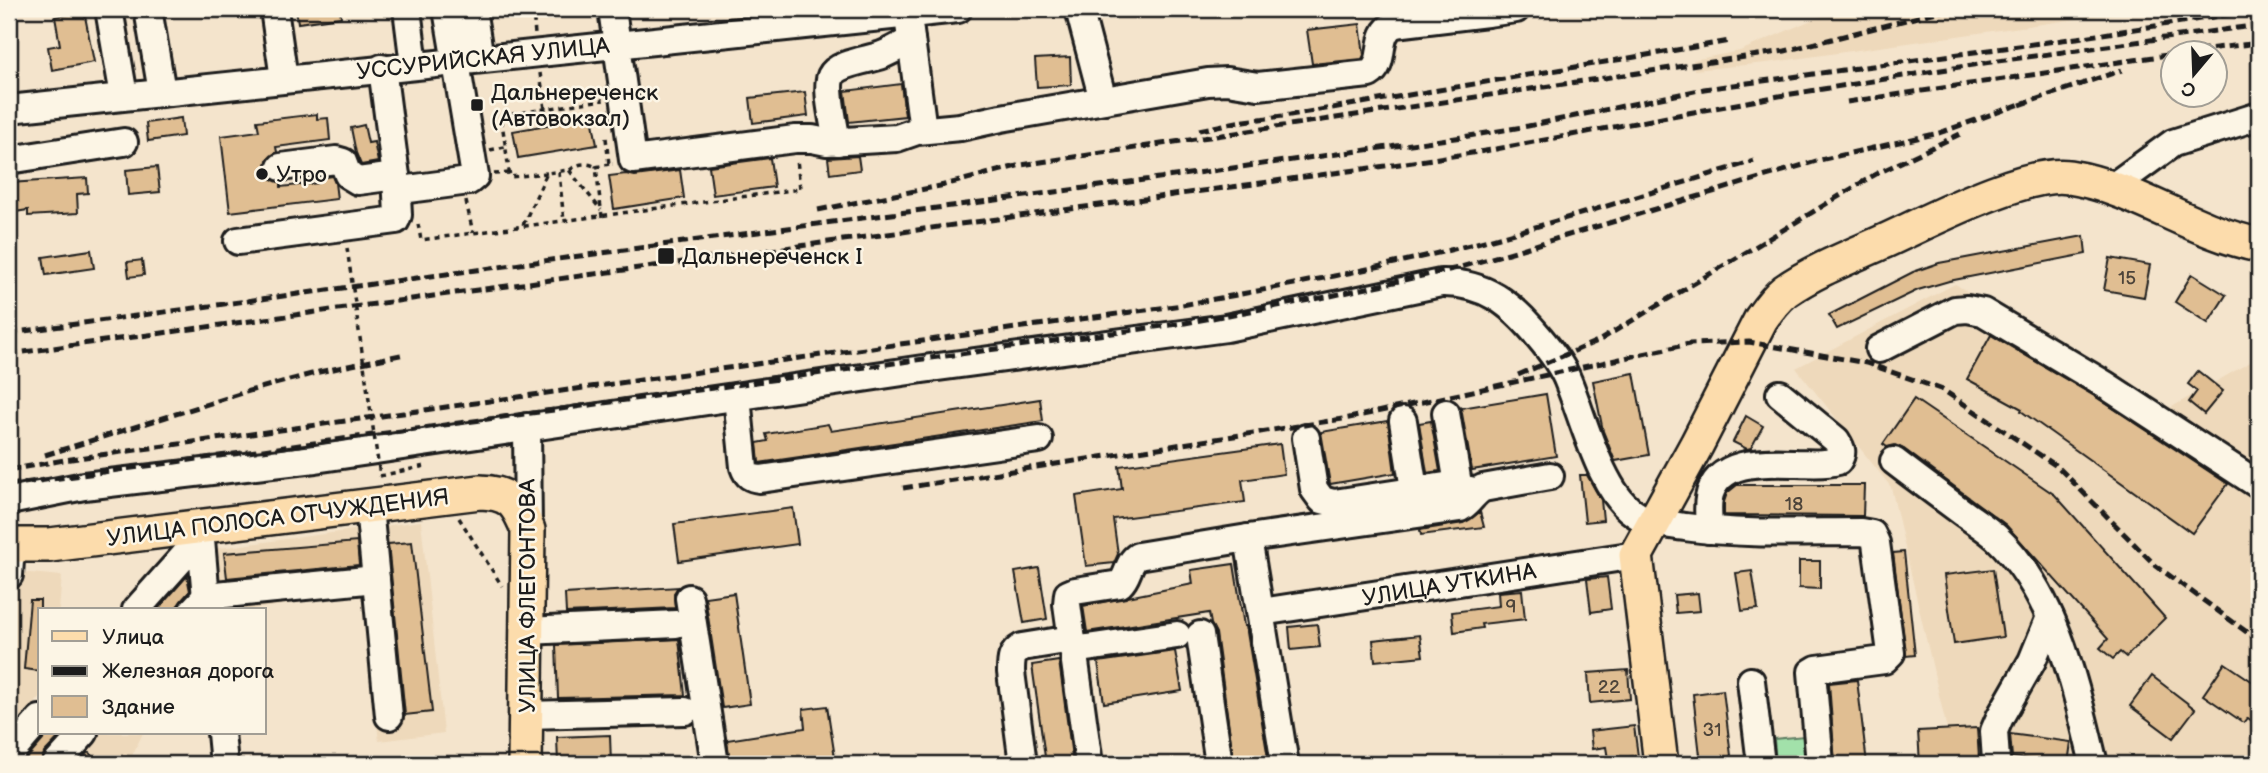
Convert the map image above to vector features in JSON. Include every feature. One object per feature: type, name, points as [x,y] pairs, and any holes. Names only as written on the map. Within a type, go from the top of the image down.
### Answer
[{"type":"main road","points":[[1661,764],[1636,555],[1761,319],[1784,292],[1837,263],[1947,213],[2021,183],[2044,178],[2067,176],[2111,188],[2204,229],[2259,244]]},
{"type":"main road","name":"УЛИЦА ПОЛОСА ОТЧУЖДЕНИЯ","points":[[9,555],[50,545],[200,532],[480,492],[506,496],[520,509],[528,530]]},
{"type":"main road","name":"УЛИЦА ФЛЕГОНТОВА","points":[[525,764],[528,530]]},
{"type":"street","points":[[109,9],[124,96]]},
{"type":"street","points":[[148,9],[162,92]]},
{"type":"street","points":[[274,9],[284,79]]},
{"type":"street","points":[[407,9],[414,65]]},
{"type":"street","points":[[447,9],[467,59]]},
{"type":"street","points":[[281,167],[336,160],[343,162],[348,175],[358,181],[402,185],[473,180],[476,172],[467,59],[472,9]]},
{"type":"street","points":[[612,9],[621,162],[795,139],[837,142],[897,138],[923,130],[971,125],[1208,82],[1227,80],[1258,86],[1369,74],[1378,66],[1382,38],[1388,27],[1486,11],[1516,9]]},
{"type":"street","name":"УССУРИЙСКАЯ УЛИЦА","points":[[9,108],[616,45],[752,19],[908,14],[958,9]]},
{"type":"street","points":[[1079,9],[1103,100]]},
{"type":"street","points":[[908,14],[923,130]]},
{"type":"street","points":[[837,142],[830,86],[831,76],[836,69],[884,54],[912,40]]},
{"type":"street","points":[[238,241],[396,220],[402,185],[382,68]]},
{"type":"street","points":[[2111,188],[2173,143],[2259,116]]},
{"type":"street","points":[[9,159],[124,142]]},
{"type":"street","points":[[9,501],[84,486],[315,458],[923,369],[1226,328],[1441,283],[1453,283],[1493,295],[1522,316],[1548,348],[1564,372],[1596,454],[1617,494],[1634,513],[1654,523],[1709,530],[1872,534],[1876,542],[1891,653],[1884,660],[1817,669],[1812,672],[1820,764]]},
{"type":"street","points":[[1879,349],[1955,310],[1983,312],[2076,367],[2259,485]]},
{"type":"street","points":[[1709,530],[1709,495],[1723,473],[1747,465],[1778,462],[1829,464],[1838,461],[1842,455],[1836,440],[1780,394]]},
{"type":"street","points":[[737,397],[744,467],[746,474],[752,478],[1039,439]]},
{"type":"street","points":[[1089,764],[1066,604],[1068,594],[1075,590],[1120,584],[1125,580],[1130,563],[1138,556],[1460,508],[1470,502],[1446,413]]},
{"type":"street","points":[[1403,421],[1414,489]]},
{"type":"street","name":"УЛИЦА ФЛЕГОНТОВА","points":[[527,427],[528,530]]},
{"type":"street","points":[[1306,438],[1314,489],[1322,500],[1334,503],[1414,489],[1483,488],[1550,476]]},
{"type":"street","points":[[1894,461],[1995,536],[2015,558],[2050,617],[2082,710],[2094,764]]},
{"type":"street","points":[[369,507],[389,716]]},
{"type":"street","points":[[200,532],[202,606],[376,579]]},
{"type":"street","points":[[138,608],[200,532]]},
{"type":"street","points":[[1248,538],[1285,764]]},
{"type":"street","name":"УЛИЦА УТКИНА","points":[[1261,612],[1636,555]]},
{"type":"street","points":[[689,598],[715,764]]},
{"type":"street","points":[[1996,760],[1994,731],[2032,661],[2050,617]]},
{"type":"street","points":[[527,624],[677,624]]},
{"type":"street","points":[[1023,764],[1011,672],[1011,657],[1015,651],[1022,647],[1188,635],[1219,764]]},
{"type":"street","points":[[1751,681],[1761,764]]},
{"type":"street","points":[[526,715],[685,711]]},
{"type":"street","points":[[9,755],[38,721]]},
{"type":"street","points":[[56,764],[83,734]]},
{"type":"street","points":[[221,734],[224,764]]},
{"type":"path","points":[[537,53],[545,109]]},
{"type":"path","points":[[603,113],[602,100],[500,116],[510,177],[559,172],[582,164],[590,163],[596,167],[621,162],[605,126]]},
{"type":"path","points":[[402,185],[421,240],[800,189],[795,139]]},
{"type":"path","points":[[596,167],[602,217]]},
{"type":"path","points":[[569,170],[601,210]]},
{"type":"path","points":[[559,172],[564,222]]},
{"type":"path","points":[[522,226],[547,173]]},
{"type":"path","points":[[463,181],[473,233]]},
{"type":"path","points":[[347,247],[380,476],[427,466]]},
{"type":"path","points":[[447,496],[527,624]]},
{"type":"shaded area","points":[[1837,9],[2147,9],[1766,63],[1694,70],[1693,60],[1740,51]]},
{"type":"shaded area","points":[[1955,284],[2163,412],[2259,357],[2259,764],[1955,764],[1891,487],[1796,368]]},
{"type":"shaded area","points":[[421,521],[444,733],[379,741],[361,593],[261,608],[132,608],[175,554]]},
{"type":"shaded area","points":[[9,571],[62,576],[59,608],[38,608],[38,699],[9,741]]},
{"type":"shaded area","points":[[39,734],[143,734],[128,764],[9,764]]},
{"type":"green space","points":[[1804,736],[1807,764],[1776,764],[1774,739]]},
{"type":"building","points":[[296,9],[340,9],[341,17],[298,23]]},
{"type":"building","points":[[84,11],[94,62],[52,70],[48,47],[60,45],[55,17]]},
{"type":"building","points":[[1360,24],[1364,55],[1362,59],[1312,64],[1307,30]]},
{"type":"building","points":[[1070,57],[1071,85],[1037,87],[1035,59]]},
{"type":"building","points":[[901,84],[905,116],[849,122],[845,91]]},
{"type":"building","points":[[805,92],[808,116],[753,123],[750,98]]},
{"type":"building","points":[[317,114],[317,119],[328,118],[330,140],[276,147],[277,152],[267,160],[266,170],[269,177],[281,182],[281,187],[318,183],[318,178],[332,176],[337,199],[230,212],[221,136],[259,131],[257,121]]},
{"type":"building","points":[[592,117],[597,145],[518,158],[513,131]]},
{"type":"building","points":[[181,118],[183,136],[148,141],[146,123]]},
{"type":"building","points":[[364,125],[368,143],[374,142],[378,162],[361,165],[351,128]]},
{"type":"building","points":[[858,156],[860,170],[830,174],[828,158]]},
{"type":"building","points":[[770,158],[774,187],[713,195],[709,166]]},
{"type":"building","points":[[157,167],[160,192],[128,195],[126,170]]},
{"type":"building","points":[[680,170],[684,198],[614,209],[609,176],[635,176]]},
{"type":"building","points":[[87,178],[88,193],[77,194],[78,213],[28,216],[28,210],[9,213],[9,183]]},
{"type":"building","points":[[2084,236],[2086,254],[1949,281],[1918,290],[1837,329],[1829,315],[1913,272],[1939,263]]},
{"type":"building","points":[[91,250],[94,268],[46,275],[43,257]]},
{"type":"building","points":[[2110,258],[2150,265],[2144,297],[2104,290]]},
{"type":"building","points":[[142,260],[144,275],[129,277],[127,262]]},
{"type":"building","points":[[2192,274],[2226,295],[2208,323],[2175,302]]},
{"type":"building","points":[[1991,335],[2096,397],[2228,484],[2192,533],[2021,411],[2022,409],[1967,379]]},
{"type":"building","points":[[2198,371],[2223,391],[2204,414],[2189,402],[2197,391],[2188,384]]},
{"type":"building","points":[[1634,373],[1649,455],[1615,461],[1603,431],[1593,381]]},
{"type":"building","points":[[1546,394],[1556,456],[1472,470],[1461,408]]},
{"type":"building","points":[[1040,399],[1043,421],[759,463],[757,443],[768,441],[766,434],[828,424],[831,431]]},
{"type":"building","points":[[1914,399],[2055,495],[2165,618],[2126,657],[2120,652],[2113,659],[2100,648],[2108,639],[2006,525],[1904,449],[1883,444]]},
{"type":"building","points":[[1746,416],[1763,426],[1751,448],[1747,449],[1733,442]]},
{"type":"building","points":[[1388,421],[1395,473],[1330,484],[1321,432]]},
{"type":"building","points":[[1431,421],[1440,471],[1427,473],[1419,423]]},
{"type":"building","points":[[1280,444],[1284,474],[1242,480],[1245,502],[1113,519],[1118,554],[1114,563],[1086,566],[1076,496],[1122,489],[1119,466]]},
{"type":"building","points":[[1580,475],[1587,475],[1601,500],[1603,520],[1585,522]]},
{"type":"building","points":[[1737,485],[1864,485],[1863,516],[1724,515],[1727,493]]},
{"type":"building","points":[[793,508],[798,544],[679,561],[674,524]]},
{"type":"building","points":[[1480,512],[1484,527],[1421,535],[1420,530],[1463,523]]},
{"type":"building","points":[[357,542],[359,565],[227,578],[224,553]]},
{"type":"building","points":[[412,542],[432,712],[405,715],[388,544]]},
{"type":"building","points":[[1904,552],[1915,655],[1906,656],[1893,553]]},
{"type":"building","points":[[1799,561],[1820,561],[1820,589],[1799,588]]},
{"type":"building","points":[[1234,564],[1269,764],[1234,764],[1216,633],[1209,613],[1087,632],[1083,606],[1193,584],[1191,570]]},
{"type":"building","points":[[1039,568],[1047,619],[1024,623],[1015,572]]},
{"type":"building","points":[[1993,569],[2003,637],[1954,644],[1944,575]]},
{"type":"building","points":[[1752,571],[1758,609],[1742,611],[1736,573]]},
{"type":"building","points":[[187,576],[190,591],[176,608],[159,608]]},
{"type":"building","points":[[1607,577],[1611,609],[1591,612],[1587,579]]},
{"type":"building","points":[[678,587],[674,593],[675,608],[566,613],[565,594]]},
{"type":"building","points":[[1522,590],[1525,619],[1481,624],[1482,628],[1454,632],[1452,612],[1499,606],[1498,592]]},
{"type":"building","points":[[734,593],[750,704],[722,708],[705,597]]},
{"type":"building","points":[[1698,593],[1700,611],[1676,613],[1674,595]]},
{"type":"building","points":[[30,600],[40,600],[38,671],[24,669]]},
{"type":"building","points":[[1317,624],[1320,647],[1291,650],[1289,627]]},
{"type":"building","points":[[1420,635],[1423,656],[1375,661],[1373,640]]},
{"type":"building","points":[[679,639],[685,695],[558,698],[556,645]]},
{"type":"building","points":[[1175,651],[1182,691],[1104,703],[1098,662]]},
{"type":"building","points":[[1059,661],[1073,764],[1046,764],[1032,665]]},
{"type":"building","points":[[2225,663],[2259,686],[2259,726],[2248,718],[2244,723],[2203,695]]},
{"type":"building","points":[[1628,670],[1630,699],[1590,703],[1588,673]]},
{"type":"building","points":[[2152,676],[2195,709],[2173,738],[2130,706]]},
{"type":"building","points":[[1857,680],[1867,764],[1835,764],[1829,683]]},
{"type":"building","points":[[1723,690],[1732,764],[1701,764],[1693,694]]},
{"type":"building","points":[[827,706],[836,764],[730,764],[727,740],[805,728],[803,709]]},
{"type":"building","points":[[1634,726],[1638,756],[1608,759],[1606,747],[1592,749],[1590,731]]},
{"type":"building","points":[[1977,728],[1979,758],[1963,759],[1964,764],[1920,764],[1918,731]]},
{"type":"building","points":[[48,734],[62,734],[44,753],[41,764],[22,764]]},
{"type":"building","points":[[2010,734],[2071,742],[2068,764],[2012,757]]},
{"type":"building","points":[[610,735],[611,764],[558,764],[557,737]]},
{"type":"building","points":[[88,752],[102,764],[77,764]]},
{"type":"railway","points":[[818,210],[940,186],[1021,165],[1785,51],[1949,9]]},
{"type":"railway","points":[[9,333],[1463,137],[1704,89],[2259,10]]},
{"type":"railway","points":[[9,354],[1400,164],[1491,150],[1779,96],[1991,62],[2259,25]]},
{"type":"railway","points":[[1199,130],[1730,41]]},
{"type":"railway","points":[[2230,46],[2259,43]]},
{"type":"railway","points":[[1847,102],[2160,56]]},
{"type":"railway","points":[[2020,105],[2122,70]]},
{"type":"railway","points":[[9,485],[1185,323],[1326,297],[1458,268],[1820,160],[1939,133],[2029,101]]},
{"type":"railway","points":[[1518,375],[1600,340],[1876,174],[1960,134]]},
{"type":"railway","points":[[9,470],[64,460],[1182,305],[1355,272],[1458,248],[1754,161]]},
{"type":"railway","points":[[903,488],[1349,418],[1689,344],[1749,342],[1866,363],[1943,390],[2058,467],[2155,565],[2259,641]]},
{"type":"railway","points":[[45,455],[249,391],[319,372],[405,354]]},
{"type":"place","name":"Дальнереченск (Автовокзал)","points":[[477,105]]},
{"type":"place","name":"Утро","points":[[262,174]]},
{"type":"place","name":"Дальнереченск I","points":[[666,256]]}]
